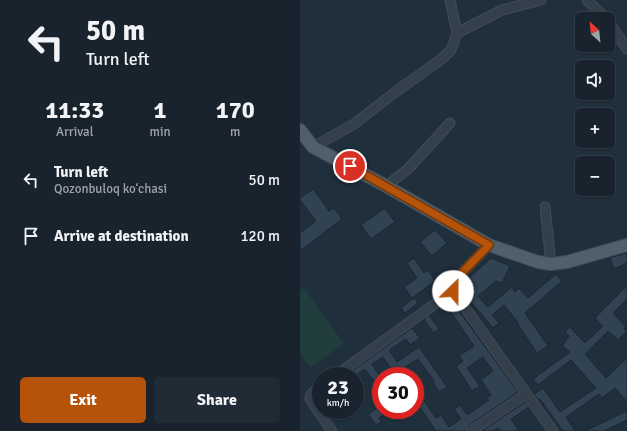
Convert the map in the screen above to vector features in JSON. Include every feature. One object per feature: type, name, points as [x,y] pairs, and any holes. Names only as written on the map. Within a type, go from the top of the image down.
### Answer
[{"type":"main road","points":[[300,130],[313,147],[386,186],[489,245],[538,262],[551,264],[566,262],[627,245]]},
{"type":"street","points":[[313,147],[354,124],[443,58],[451,50],[457,33],[450,0]]},
{"type":"street","points":[[457,33],[502,10],[541,0]]},
{"type":"street","points":[[587,0],[599,12]]},
{"type":"street","points":[[615,31],[627,49]]},
{"type":"street","points":[[386,186],[408,170],[450,123]]},
{"type":"street","points":[[545,206],[551,264]]},
{"type":"street","points":[[489,245],[452,283],[453,291],[554,431]]},
{"type":"street","points":[[347,367],[453,291]]},
{"type":"street","points":[[312,393],[310,396],[312,402]]},
{"type":"street","points":[[471,431],[526,394]]},
{"type":"street","points":[[324,419],[332,431]]},
{"type":"green space","points":[[304,288],[344,344],[310,367],[300,353],[300,290]]},
{"type":"building","points":[[313,189],[329,211],[334,208],[342,219],[300,251],[300,233],[316,221],[300,198]]},
{"type":"building","points":[[385,208],[395,222],[371,239],[361,225]]},
{"type":"building","points":[[435,230],[447,243],[432,256],[420,242]]},
{"type":"building","points":[[627,253],[627,263],[614,269],[610,258]]},
{"type":"building","points":[[414,258],[424,273],[428,270],[435,281],[412,298],[404,287],[417,278],[407,263]]},
{"type":"building","points":[[491,258],[510,266],[502,283],[496,281],[478,296],[488,307],[512,287],[515,292],[519,288],[528,298],[556,274],[562,281],[525,313],[548,346],[537,353],[518,325],[519,324],[504,305],[492,315],[499,323],[493,328],[459,288]]},
{"type":"building","points":[[627,286],[627,299],[613,313],[626,327],[624,329],[627,331],[618,340],[608,331],[585,354],[606,378],[627,358],[627,402],[615,388],[602,398],[599,394],[566,417],[575,431],[563,431],[540,399],[538,400],[534,394],[543,388],[560,412],[596,388],[571,360],[538,385],[533,379],[570,352],[562,346],[569,336],[565,332],[570,327],[585,343],[603,326],[595,318]]},
{"type":"building","points":[[414,298],[418,303],[405,313],[401,308]]},
{"type":"building","points":[[451,300],[518,392],[468,426],[465,431],[436,431],[424,413],[424,401],[436,418],[441,415],[449,427],[461,419],[454,409],[460,405],[467,415],[489,400],[487,398],[491,395],[481,380],[493,371],[483,357],[467,368],[480,386],[472,391],[456,366],[463,361],[459,356],[474,346],[445,304]]},
{"type":"building","points":[[429,315],[439,329],[433,333],[424,319]]},
{"type":"building","points":[[412,328],[420,338],[410,345],[406,339],[389,350],[397,362],[419,347],[447,387],[439,392],[433,382],[434,381],[418,359],[405,367],[390,367],[383,357],[372,364],[374,367],[372,367],[372,378],[365,369],[364,370],[364,367],[358,367]]},
{"type":"building","points":[[525,402],[529,407],[511,419],[519,431],[500,431],[498,428],[493,431],[482,431]]},
{"type":"building","points":[[372,411],[372,419],[380,419],[381,422],[376,425],[368,414]]},
{"type":"building","points":[[627,411],[627,420],[604,431],[585,431]]},
{"type":"route","points":[[350,166],[489,245],[452,283],[451,285],[453,291]]}]
